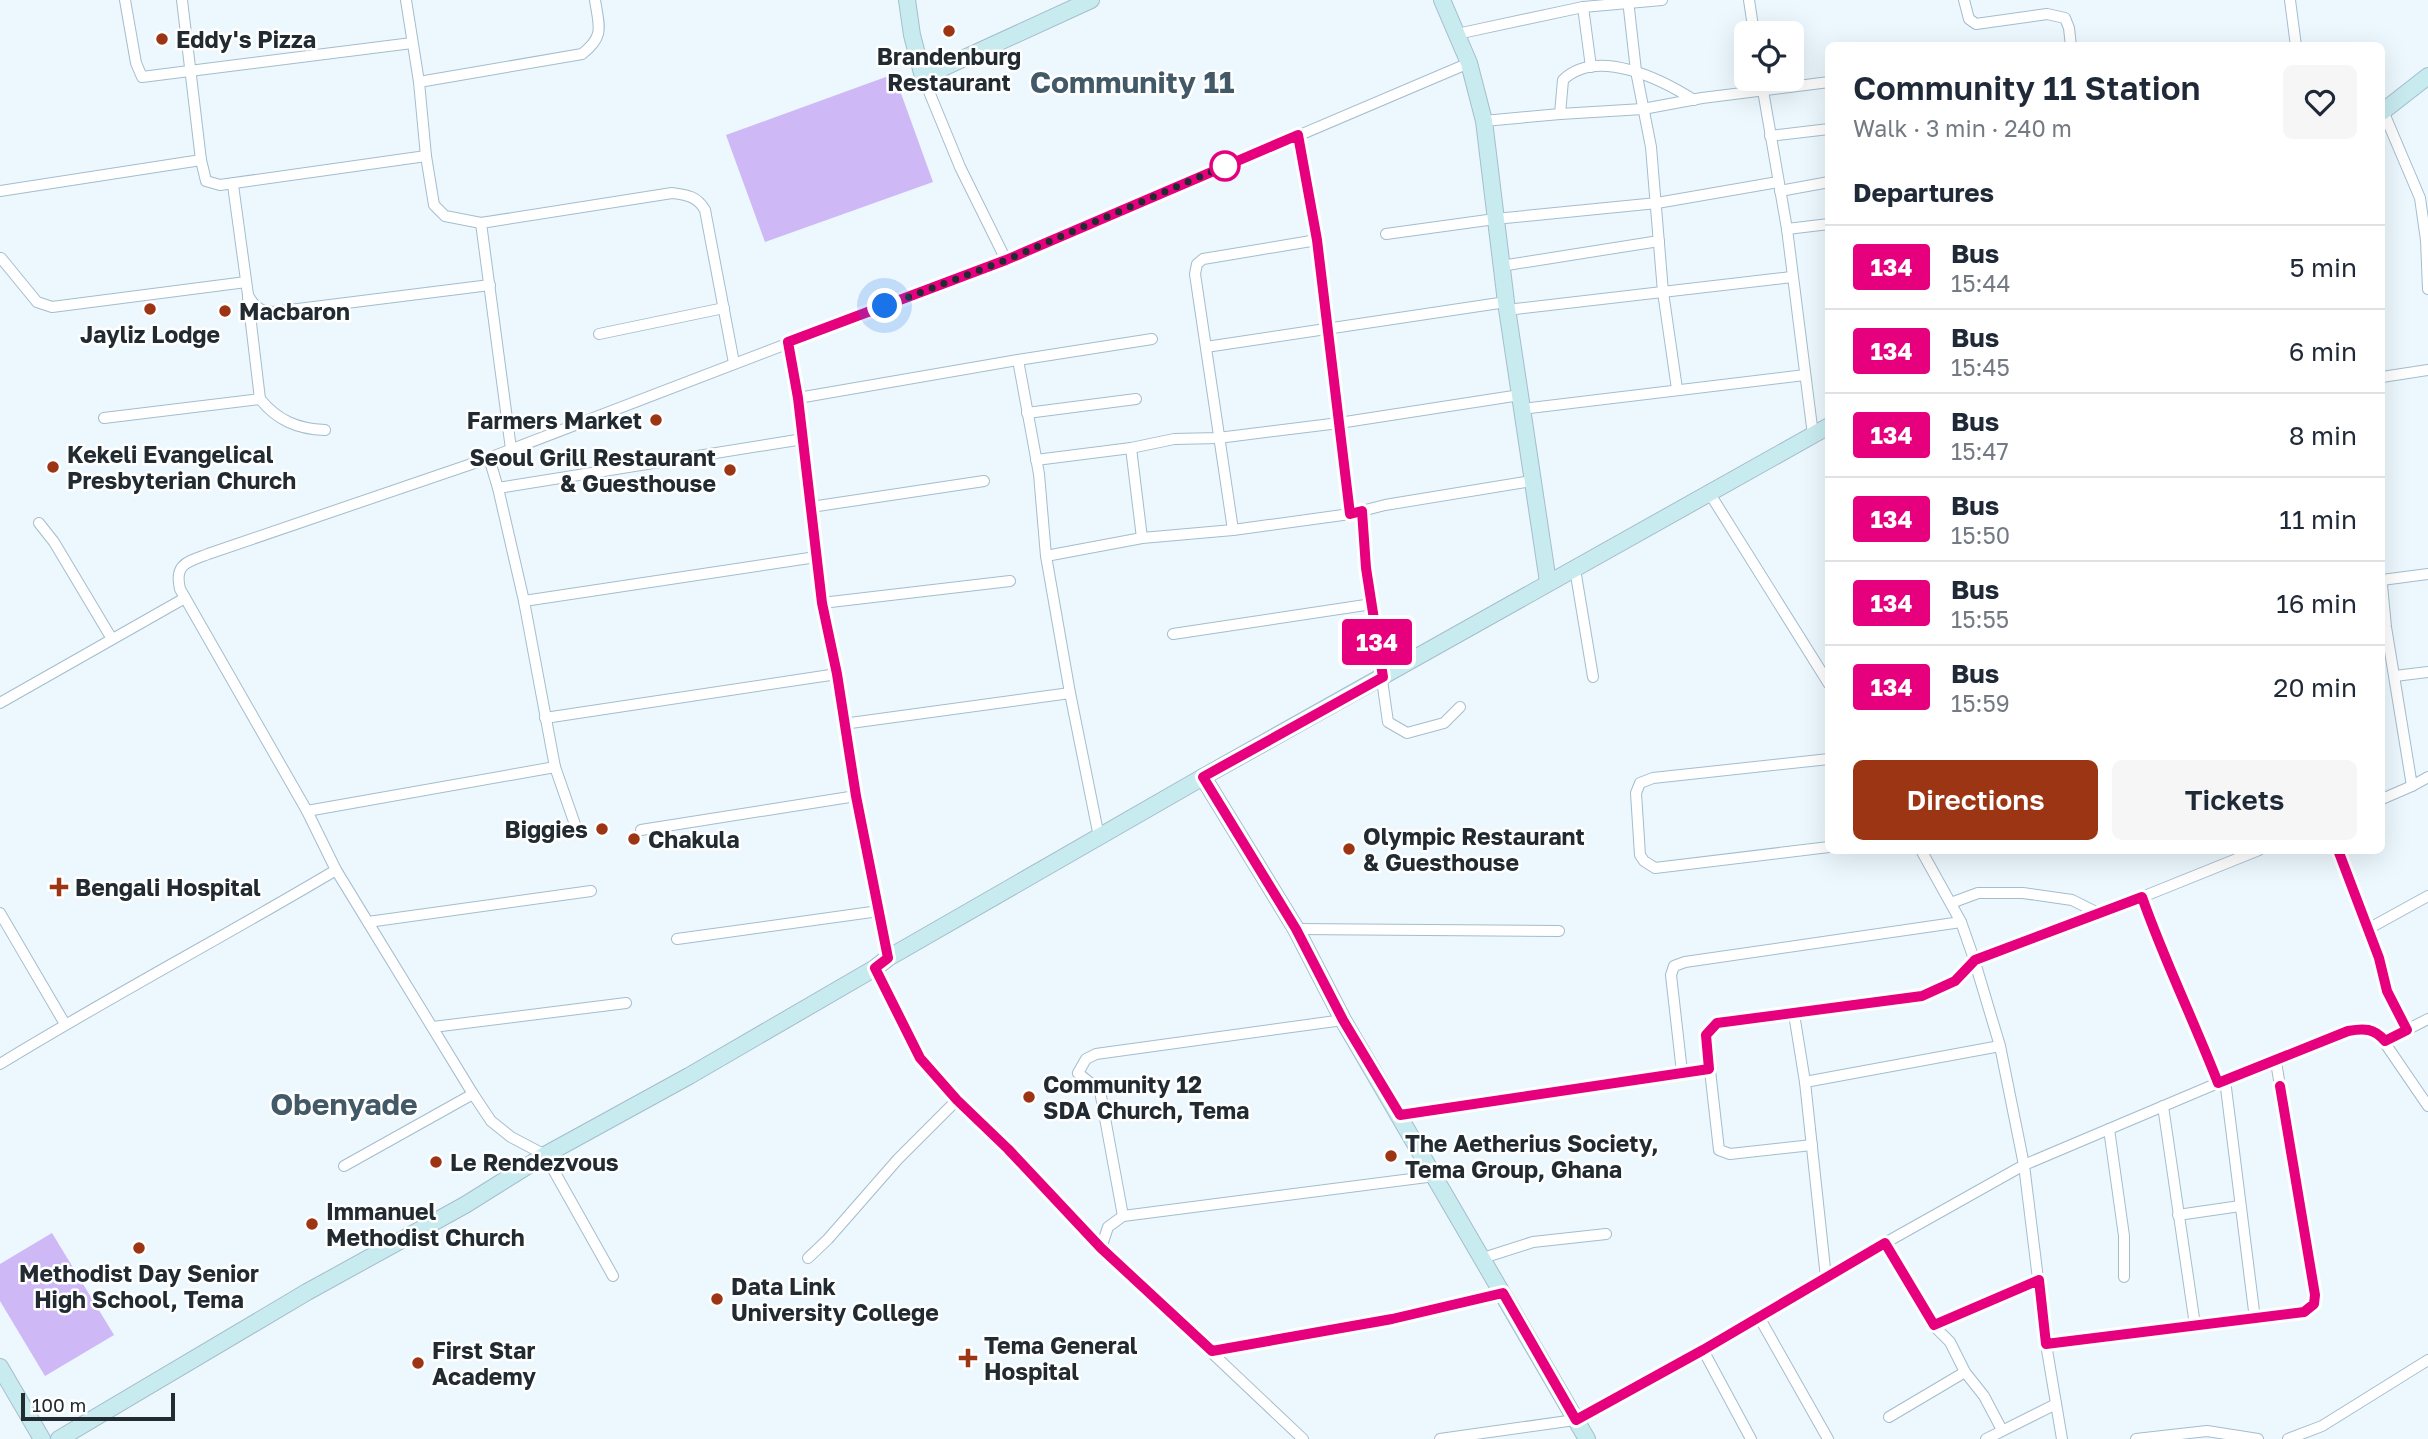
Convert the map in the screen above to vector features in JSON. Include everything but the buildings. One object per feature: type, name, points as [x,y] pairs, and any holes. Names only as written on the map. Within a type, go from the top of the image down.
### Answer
[{"type":"street","points":[[125,0],[136,63],[142,78],[412,43]]},
{"type":"street","points":[[182,0],[201,160],[206,181],[233,185],[426,156]]},
{"type":"street","points":[[406,0],[434,205],[445,216],[481,223],[672,193],[690,196],[699,201],[705,209],[734,363]]},
{"type":"street","points":[[419,82],[582,54],[596,44],[600,28],[596,0]]},
{"type":"street","points":[[907,0],[912,35],[923,77],[960,167],[1006,260]]},
{"type":"street","points":[[923,77],[1091,0]]},
{"type":"street","points":[[1442,0],[1469,63],[1484,121],[1506,306],[1548,582]]},
{"type":"street","points":[[1457,34],[1583,7],[1662,0]]},
{"type":"street","points":[[1749,0],[1752,21]]},
{"type":"street","points":[[1964,0],[1971,23],[1976,24],[2047,14],[2065,18],[2070,42]]},
{"type":"street","points":[[2290,0],[2295,42]]},
{"type":"street","points":[[1628,2],[1636,71],[1651,147],[1663,292],[1677,389]]},
{"type":"street","points":[[1583,7],[1591,67]]},
{"type":"street","points":[[613,1276],[545,1155],[511,1137],[491,1121],[336,870],[307,811],[180,589],[178,574],[183,565],[489,458],[1006,260],[1469,63]]},
{"type":"street","points":[[1560,114],[1563,80],[1571,72],[1591,67],[1636,71],[1667,83],[1694,100]]},
{"type":"street","points":[[2406,96],[2411,88],[2428,76]]},
{"type":"street","points":[[1804,83],[1825,82]]},
{"type":"street","points":[[2385,110],[2406,96],[2428,87]]},
{"type":"street","points":[[1484,121],[1643,109],[1734,91]]},
{"type":"street","points":[[1763,91],[1787,229],[1813,435]]},
{"type":"street","points":[[2385,119],[2420,198],[2428,289]]},
{"type":"street","points":[[1770,136],[1825,129]]},
{"type":"street","points":[[1298,135],[1317,240],[1350,514]]},
{"type":"street","points":[[0,191],[201,160]]},
{"type":"street","points":[[1386,234],[1495,219],[1825,182]]},
{"type":"street","points":[[233,185],[260,398],[273,415],[295,424],[325,430]]},
{"type":"street","points":[[481,223],[511,449]]},
{"type":"street","points":[[1787,229],[1825,224]]},
{"type":"street","points":[[1233,530],[1195,274],[1197,264],[1203,259],[1317,240]]},
{"type":"street","points":[[1501,266],[1660,241]]},
{"type":"street","points":[[1,258],[37,302],[52,307],[246,282]]},
{"type":"street","points":[[1206,347],[1506,306],[1663,292],[1792,276]]},
{"type":"street","points":[[248,295],[254,306],[261,311],[274,312],[490,285]]},
{"type":"street","points":[[599,334],[724,308]]},
{"type":"street","points":[[798,398],[1152,339]]},
{"type":"street","points":[[788,342],[798,398],[822,603],[879,911],[882,963],[920,1058],[957,1100],[1008,1149],[1101,1248],[1303,1439]]},
{"type":"street","points":[[1018,360],[1036,460],[1046,556],[1099,837]]},
{"type":"street","points":[[2385,376],[2428,369]]},
{"type":"street","points":[[1036,460],[1131,449],[1174,439],[1218,438],[1521,402],[1805,376]]},
{"type":"street","points":[[104,418],[260,398]]},
{"type":"street","points":[[1027,413],[1136,399]]},
{"type":"street","points":[[59,1439],[307,1292],[465,1205],[545,1155],[689,1076],[1203,777],[1825,428]]},
{"type":"street","points":[[498,488],[803,439]]},
{"type":"street","points":[[1131,449],[1142,538]]},
{"type":"street","points":[[489,458],[524,601],[555,767],[578,833]]},
{"type":"street","points":[[811,507],[984,481]]},
{"type":"street","points":[[1046,556],[1142,538],[1233,530],[1350,514],[1385,505],[1531,481]]},
{"type":"street","points":[[1710,494],[1825,678]]},
{"type":"street","points":[[1362,511],[1388,722],[1407,733],[1444,723],[1460,707]]},
{"type":"street","points":[[39,523],[54,542],[112,639]]},
{"type":"street","points":[[524,601],[816,557]]},
{"type":"street","points":[[1575,569],[1593,677]]},
{"type":"street","points":[[2385,582],[2428,574]]},
{"type":"street","points":[[822,603],[1010,581]]},
{"type":"street","points":[[0,703],[185,598]]},
{"type":"street","points":[[1173,634],[1372,604]]},
{"type":"street","points":[[2385,631],[2395,676],[2412,786]]},
{"type":"street","points":[[2395,676],[2428,672]]},
{"type":"street","points":[[545,718],[837,674]]},
{"type":"street","points":[[844,724],[1070,693]]},
{"type":"street","points":[[1825,759],[1653,778],[1640,783],[1636,793],[1640,855],[1644,862],[1655,868],[1825,847]]},
{"type":"street","points":[[307,811],[555,767]]},
{"type":"street","points":[[1203,777],[1296,929],[1343,1020],[1587,1439]]},
{"type":"street","points":[[2385,798],[2428,777]]},
{"type":"street","points":[[640,830],[856,796]]},
{"type":"street","points":[[1923,854],[1961,922],[2000,1046],[2024,1165],[2046,1344],[2062,1439]]},
{"type":"street","points":[[1812,1144],[1730,1154],[1719,1150],[1706,1035],[1717,1023],[1922,996],[1955,981],[1975,960],[2100,914],[2249,854]]},
{"type":"street","points":[[2340,854],[2379,958],[2387,991],[2407,1030]]},
{"type":"street","points":[[0,1064],[65,1024],[235,930],[336,870]]},
{"type":"street","points":[[368,922],[591,891]]},
{"type":"street","points":[[1951,903],[1978,893],[2023,893],[2072,900],[2100,914]]},
{"type":"street","points":[[2368,929],[2428,896]]},
{"type":"street","points":[[2142,897],[2159,946],[2222,1082],[2255,1320]]},
{"type":"street","points":[[677,939],[879,911]]},
{"type":"street","points":[[0,913],[65,1024]]},
{"type":"street","points":[[1682,1072],[1671,975],[1674,965],[1961,922]]},
{"type":"street","points":[[1296,929],[1559,931]]},
{"type":"street","points":[[433,1027],[626,1003]]},
{"type":"street","points":[[1794,1014],[1805,1082],[1826,1278]]},
{"type":"street","points":[[2385,1041],[2428,1019]]},
{"type":"street","points":[[1123,1216],[1100,1091],[1078,1073],[1086,1059],[1096,1054],[1343,1020]]},
{"type":"street","points":[[1440,1439],[1576,1420],[2024,1165],[2348,1031],[2364,1028],[2378,1033],[2428,1105]]},
{"type":"street","points":[[1805,1082],[2000,1046]]},
{"type":"street","points":[[2046,1344],[2255,1320],[2304,1312],[2314,1304],[2315,1295],[2276,1062]]},
{"type":"street","points":[[1400,1115],[1709,1069]]},
{"type":"street","points":[[344,1166],[473,1094]]},
{"type":"street","points":[[808,1258],[898,1159],[957,1100]]},
{"type":"street","points":[[2163,1106],[2194,1325]]},
{"type":"street","points":[[2109,1129],[2124,1236],[2124,1278]]},
{"type":"street","points":[[1101,1248],[1108,1227],[1123,1216],[1435,1176]]},
{"type":"street","points":[[2178,1215],[2240,1206]]},
{"type":"street","points":[[1483,1258],[1533,1242],[1606,1234]]},
{"type":"street","points":[[1885,1243],[1934,1325],[1950,1342],[1965,1372],[1984,1396],[2002,1430]]},
{"type":"street","points":[[1934,1325],[2039,1280]]},
{"type":"street","points":[[1212,1351],[1392,1319],[1503,1293]]},
{"type":"street","points":[[1759,1317],[1828,1439]]},
{"type":"street","points":[[1703,1350],[1751,1439]]},
{"type":"street","points":[[2288,1439],[2322,1426],[2428,1360]]},
{"type":"street","points":[[0,1367],[42,1439]]},
{"type":"street","points":[[1889,1417],[1965,1372]]},
{"type":"street","points":[[1986,1439],[2056,1404]]},
{"type":"street","points":[[2136,1439],[2207,1431],[2258,1439]]},
{"type":"shaded area","points":[[894,74],[933,182],[765,242],[726,135]]},
{"type":"shaded area","points":[[52,1233],[114,1335],[45,1376],[0,1301],[0,1264]]},
{"type":"bus line","name":"134","points":[[2280,1086],[2315,1295],[2314,1304],[2304,1312],[2046,1344],[2039,1280],[1934,1325],[1885,1243],[1703,1350],[1576,1420],[1503,1293],[1392,1319],[1212,1351],[1101,1248],[1008,1149],[957,1100],[920,1058],[875,968],[888,958],[822,603],[798,398],[788,342],[1006,260],[1298,135],[1317,240],[1350,514],[1362,511],[1366,568],[1383,677],[1203,777],[1296,929],[1343,1020],[1400,1115],[1709,1069],[1706,1035],[1717,1023],[1922,996],[1955,981],[1975,960],[2142,897],[2159,946],[2190,1012],[2218,1083],[2348,1031],[2364,1028],[2378,1033],[2385,1041],[2407,1030],[2387,991],[2379,958],[2340,854]]},
{"type":"place","name":"Brandenburg Restaurant","points":[[949,31]]},
{"type":"place","name":"Eddy's Pizza","points":[[162,39]]},
{"type":"place","name":"Jayliz Lodge","points":[[150,309]]},
{"type":"place","name":"Macbaron","points":[[225,311]]},
{"type":"place","name":"Farmers Market","points":[[656,420]]},
{"type":"place","name":"Kekeli Evangelical Presbyterian Church","points":[[53,467]]},
{"type":"place","name":"Seoul Grill Restaurant & Guesthouse","points":[[730,470]]},
{"type":"place","name":"Biggies","points":[[602,829]]},
{"type":"place","name":"Chakula","points":[[634,839]]},
{"type":"place","name":"Olympic Restaurant & Guesthouse","points":[[1349,849]]},
{"type":"place","name":"Bengali Hospital","points":[[59,887]]},
{"type":"place","name":"Community 12 SDA Church, Tema","points":[[1029,1097]]},
{"type":"place","name":"The Aetherius Society, Tema Group, Ghana","points":[[1391,1156]]},
{"type":"place","name":"Le Rendezvous","points":[[436,1162]]},
{"type":"place","name":"Immanuel Methodist Church","points":[[312,1224]]},
{"type":"place","name":"Methodist Day Senior High School, Tema","points":[[139,1248]]},
{"type":"place","name":"Data Link University College","points":[[717,1299]]},
{"type":"place","name":"Tema General Hospital","points":[[968,1358]]},
{"type":"place","name":"First Star Academy","points":[[418,1363]]},
{"type":"district","name":"Community 11","points":[[1132,82]]},
{"type":"district","name":"Obenyade","points":[[344,1104]]},
{"type":"route","points":[[885,306],[1006,260],[1225,166]]}]
